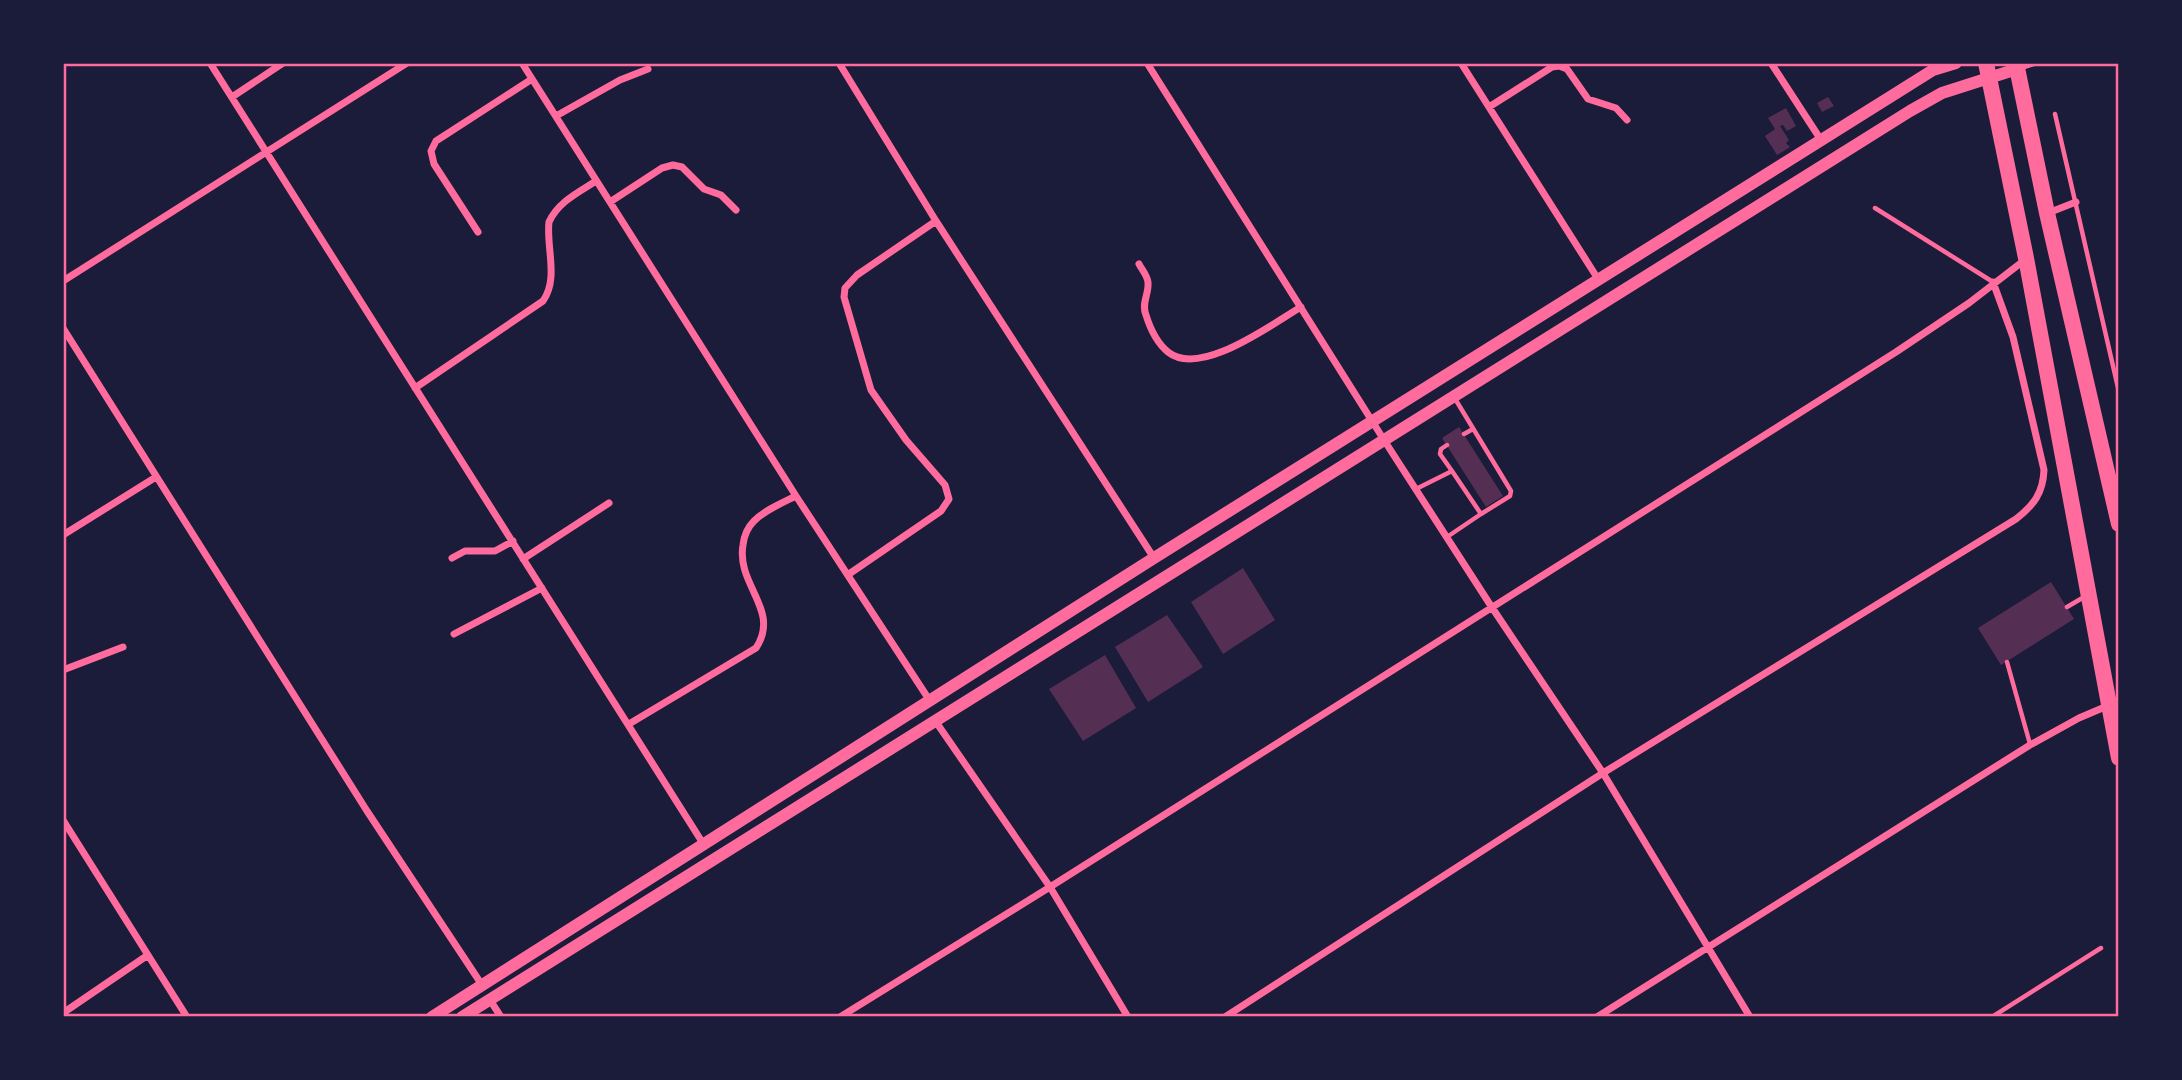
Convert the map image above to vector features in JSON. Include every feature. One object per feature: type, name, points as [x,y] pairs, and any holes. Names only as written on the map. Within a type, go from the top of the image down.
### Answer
[{"type":"main road","points":[[2017,66],[2047,213],[2119,524]]},
{"type":"main road","points":[[1987,70],[2090,594],[2115,703],[2119,758]]},
{"type":"street","points":[[210,63],[704,845]]},
{"type":"street","points":[[232,97],[283,63]]},
{"type":"street","points":[[63,281],[407,63]]},
{"type":"street","points":[[522,63],[796,496],[930,701]]},
{"type":"street","points":[[839,63],[936,221],[1154,558]]},
{"type":"street","points":[[1147,63],[1491,607],[1603,773],[1750,1017]]},
{"type":"street","points":[[1461,63],[1598,279]]},
{"type":"street","points":[[1771,63],[1821,140]]},
{"type":"street","points":[[432,1017],[1598,279],[1933,70],[1956,63]]},
{"type":"street","points":[[1489,107],[1552,67],[1559,66],[1567,69],[1588,99],[1616,108],[1627,120]]},
{"type":"street","points":[[462,1017],[1910,111],[1987,70],[2017,66]]},
{"type":"street","points":[[556,117],[620,80],[648,69]]},
{"type":"street","points":[[478,232],[434,164],[431,151],[436,141],[532,79]]},
{"type":"street","points":[[610,202],[673,164],[682,167],[704,189],[721,195],[736,210]]},
{"type":"street","points":[[415,388],[543,301],[551,284],[549,222],[553,212],[596,181]]},
{"type":"street","points":[[2047,213],[2076,202]]},
{"type":"street","points":[[849,574],[941,512],[949,499],[945,485],[906,440],[872,390],[844,297],[845,288],[858,275],[936,221]]},
{"type":"street","points":[[840,1017],[1896,352],[1969,303],[2026,258]]},
{"type":"street","points":[[1139,264],[1149,285],[1144,312],[1158,343],[1170,354],[1184,358],[1197,359],[1226,351],[1301,307]]},
{"type":"street","points":[[1225,1017],[1603,773],[2016,519],[2038,498],[2044,470],[2013,337],[1993,282]]},
{"type":"street","points":[[63,328],[367,811],[482,985]]},
{"type":"street","points":[[63,535],[156,477]]},
{"type":"street","points":[[629,724],[756,648],[762,638],[765,621],[742,565],[743,543],[751,523],[760,515],[796,496]]},
{"type":"street","points":[[523,559],[609,503]]},
{"type":"street","points":[[452,558],[466,551],[495,551],[513,541]]},
{"type":"street","points":[[454,634],[542,588]]},
{"type":"street","points":[[63,670],[122,647]]},
{"type":"street","points":[[1597,1017],[2030,745],[2079,718],[2115,703]]},
{"type":"street","points":[[936,722],[1050,887],[1128,1017]]},
{"type":"street","points":[[63,820],[187,1017]]},
{"type":"street","points":[[63,1013],[148,955]]},
{"type":"street","points":[[489,1000],[501,1017]]},
{"type":"lane","points":[[2017,66],[2037,63]]},
{"type":"lane","points":[[2055,114],[2119,392]]},
{"type":"lane","points":[[1875,208],[1993,282]]},
{"type":"lane","points":[[1447,537],[1510,496],[1511,491],[1454,396]]},
{"type":"lane","points":[[1464,434],[1474,429]]},
{"type":"lane","points":[[1447,445],[1440,449],[1440,454],[1481,514]]},
{"type":"lane","points":[[1416,489],[1452,471]]},
{"type":"lane","points":[[2067,607],[2090,594]]},
{"type":"lane","points":[[2007,662],[2030,745]]},
{"type":"lane","points":[[1992,1017],[2101,948]]},
{"type":"building","points":[[1828,97],[1834,106],[1822,112],[1817,103]]},
{"type":"building","points":[[1786,108],[1796,126],[1787,131],[1783,125],[1780,126],[1789,140],[1786,143],[1790,147],[1777,155],[1765,136],[1775,129],[1768,118]]},
{"type":"building","points":[[1459,427],[1503,496],[1486,507],[1442,438]]},
{"type":"building","points":[[1243,568],[1275,620],[1223,654],[1191,602]]},
{"type":"building","points":[[2051,582],[2074,619],[2001,665],[1978,628]]},
{"type":"building","points":[[1167,615],[1203,667],[1148,702],[1115,647]]},
{"type":"building","points":[[1105,655],[1136,708],[1083,741],[1049,689]]}]
